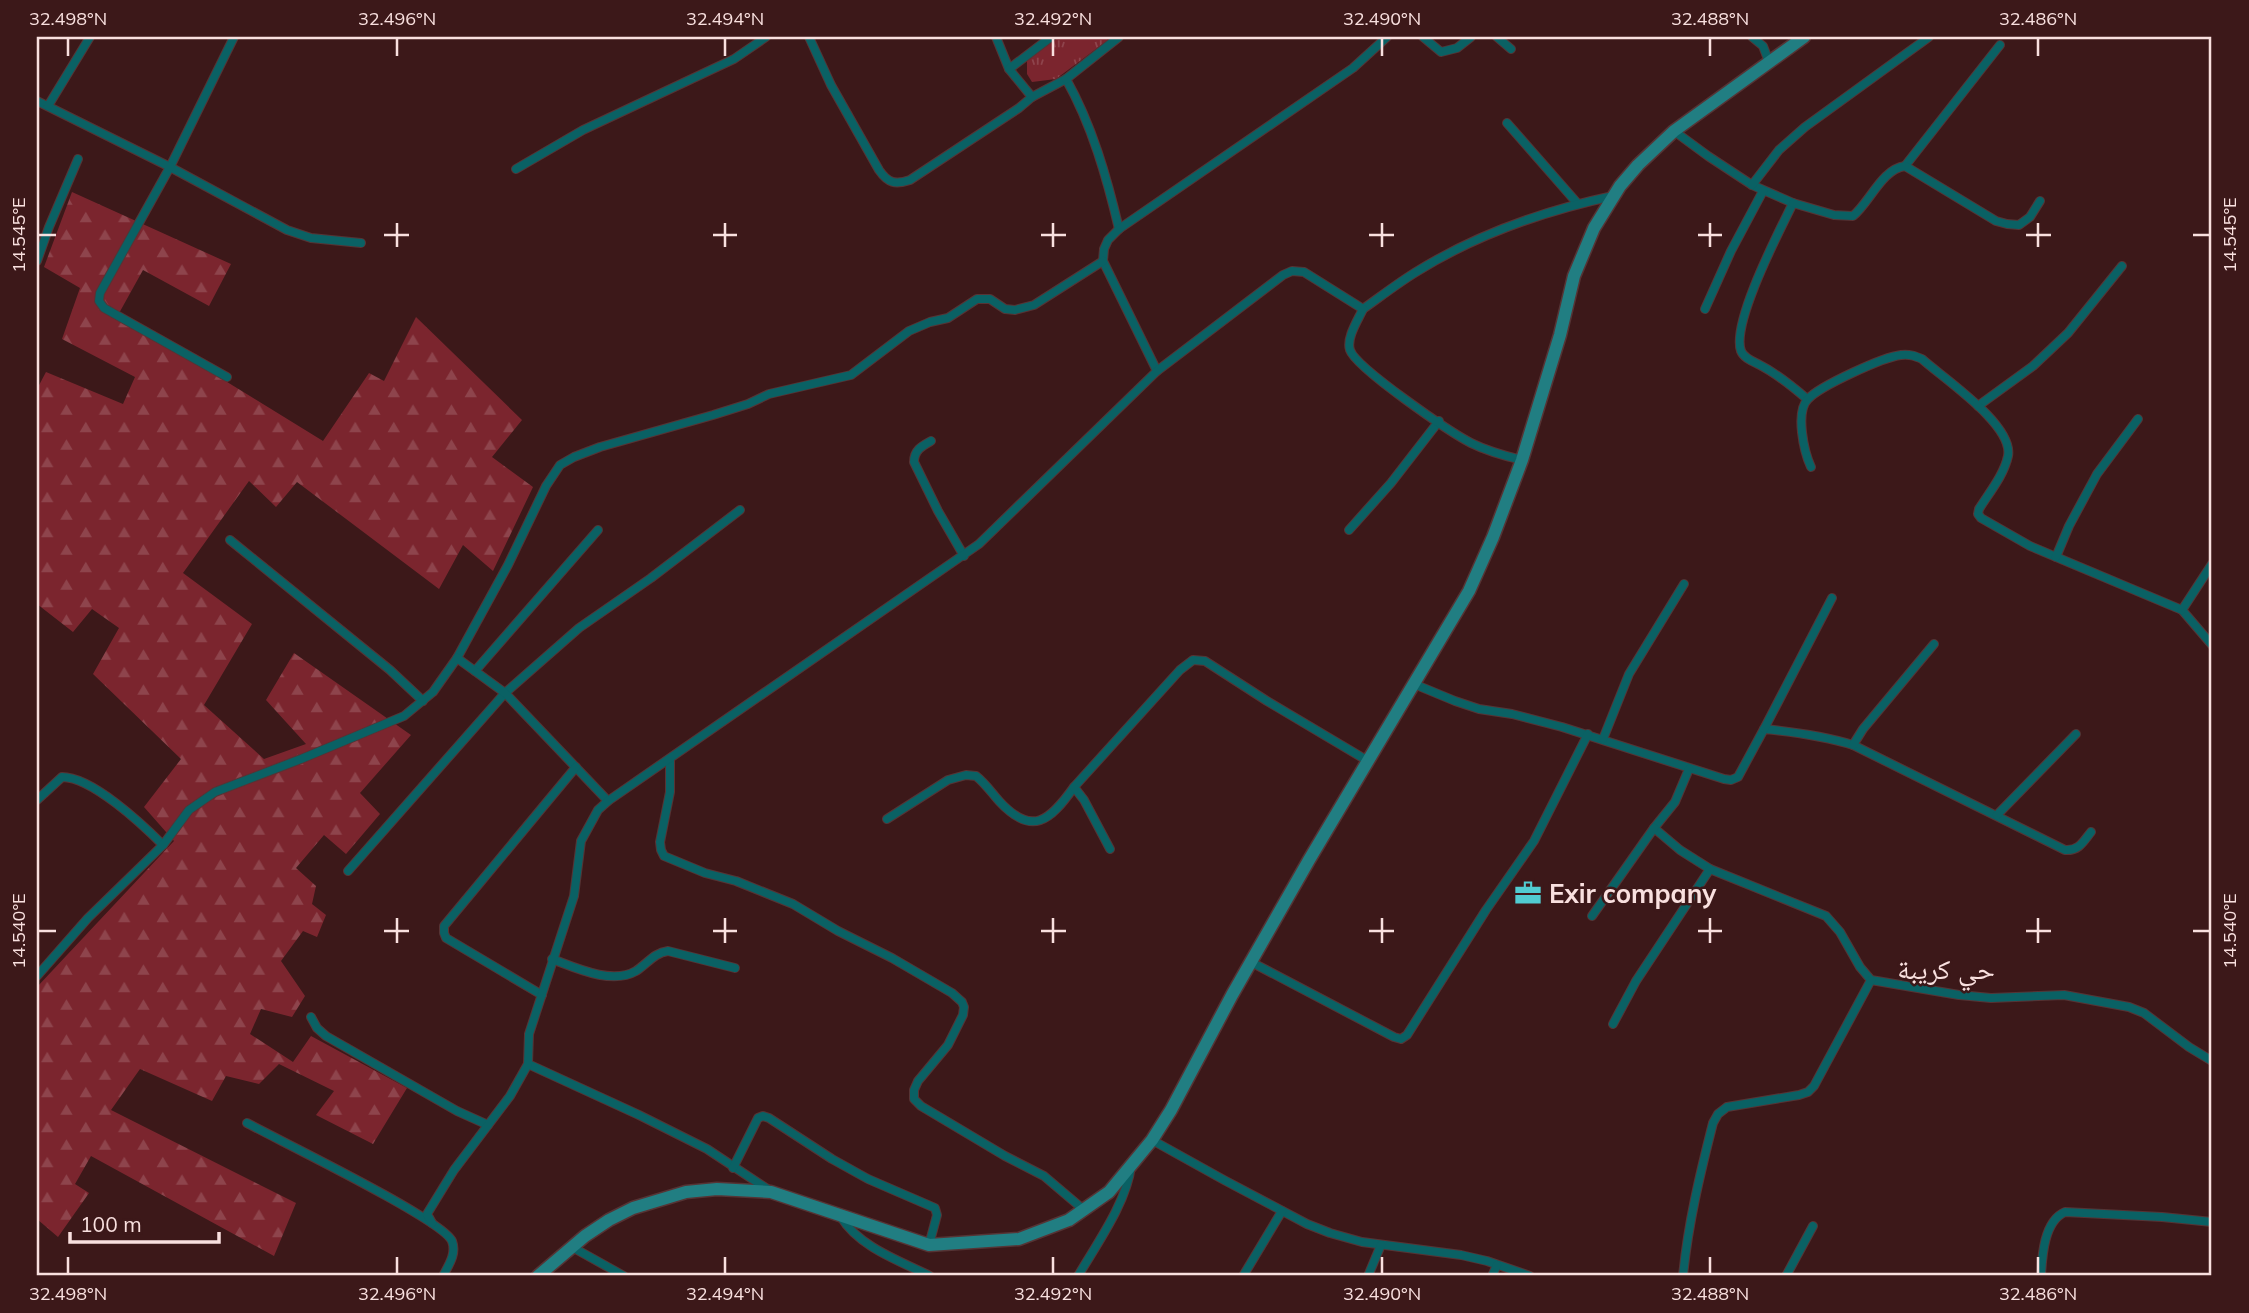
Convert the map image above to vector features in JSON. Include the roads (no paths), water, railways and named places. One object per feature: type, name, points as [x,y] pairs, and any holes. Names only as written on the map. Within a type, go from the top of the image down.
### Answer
[{"type":"main road","points":[[538,1276],[609,1220],[633,1208],[686,1192],[717,1189],[771,1192],[929,1245],[1018,1239],[1069,1220],[1108,1192],[1152,1140],[1171,1110],[1251,962],[1469,591],[1522,460],[1560,335],[1574,276],[1594,228],[1638,165],[1674,131],[1804,37]]},
{"type":"street","points":[[48,106],[90,37]]},
{"type":"street","points":[[226,377],[104,308],[99,301],[100,293],[170,167],[234,37]]},
{"type":"street","points":[[516,169],[583,130],[734,59],[765,37]]},
{"type":"street","points":[[809,37],[831,85],[879,170],[886,180],[893,183],[910,180],[1032,97],[1066,79],[1119,37]]},
{"type":"street","points":[[996,37],[1009,69],[1032,97]]},
{"type":"street","points":[[1009,69],[1051,37]]},
{"type":"street","points":[[1157,371],[1103,261],[1108,240],[1119,229],[1353,68],[1387,37]]},
{"type":"street","points":[[1423,37],[1441,52],[1457,48],[1471,37]]},
{"type":"street","points":[[1497,37],[1511,49]]},
{"type":"street","points":[[1752,37],[1763,46],[1769,62]]},
{"type":"street","points":[[1752,185],[1779,150],[1805,127],[1928,37]]},
{"type":"street","points":[[1674,131],[1763,191],[1834,215],[1853,216],[1862,209],[1886,177],[1905,166],[2000,45]]},
{"type":"street","points":[[1066,79],[1097,150],[1119,229]]},
{"type":"street","points":[[37,101],[170,167],[287,230],[311,238],[361,243]]},
{"type":"street","points":[[1507,123],[1578,204]]},
{"type":"street","points":[[37,261],[78,159]]},
{"type":"street","points":[[1905,166],[2007,225],[2019,225],[2030,216],[2040,201]]},
{"type":"street","points":[[1705,309],[1731,251],[1763,191]]},
{"type":"street","points":[[1522,460],[1469,442],[1390,388],[1351,353],[1350,338],[1363,309],[1416,272],[1514,223],[1614,196]]},
{"type":"street","points":[[1793,203],[1754,288],[1745,318],[1741,351],[1746,358],[1768,369],[1807,399]]},
{"type":"street","points":[[37,976],[88,918],[163,845],[189,810],[215,792],[386,725],[423,702],[457,658],[508,565],[546,486],[560,465],[600,447],[713,415],[769,394],[851,375],[909,331],[948,318],[977,299],[990,299],[1005,309],[1025,308],[1103,261]]},
{"type":"street","points":[[1978,406],[2033,366],[2068,333],[2122,266]]},
{"type":"street","points":[[432,1223],[427,1214],[454,1170],[510,1096],[528,1064],[529,1034],[574,896],[581,841],[598,810],[877,613],[964,556],[1035,491],[1157,371],[1283,275],[1292,271],[1304,272],[1363,309]]},
{"type":"street","points":[[1811,467],[1805,454],[1802,431],[1803,408],[1807,399],[1835,381],[1904,354],[1914,355],[1978,406],[2000,429],[2008,443],[2008,455],[2002,472],[1978,514],[1981,518],[2030,546],[2182,610],[2212,645]]},
{"type":"street","points":[[2056,557],[2097,474],[2138,419]]},
{"type":"street","points":[[1349,530],[1391,483],[1439,421]]},
{"type":"street","points":[[931,441],[919,449],[914,461],[964,556]]},
{"type":"street","points":[[348,871],[505,693],[579,628],[740,510]]},
{"type":"street","points":[[475,671],[598,530]]},
{"type":"street","points":[[230,540],[390,670],[423,702]]},
{"type":"street","points":[[2182,610],[2212,564]]},
{"type":"street","points":[[1603,739],[1629,674],[1684,584]]},
{"type":"street","points":[[1413,684],[1455,702],[1588,734],[1689,769],[1731,780],[1738,777],[1832,598]]},
{"type":"street","points":[[1853,745],[1863,729],[1934,644]]},
{"type":"street","points":[[457,658],[505,693],[608,801]]},
{"type":"street","points":[[887,819],[948,780],[976,776],[1015,816],[1037,821],[1049,818],[1180,670],[1198,659],[1368,761]]},
{"type":"street","points":[[1764,729],[1832,738],[1853,745],[2065,850],[2078,848],[2091,832]]},
{"type":"street","points":[[1251,962],[1394,1037],[1401,1039],[1407,1035],[1486,910],[1534,841],[1588,734]]},
{"type":"street","points":[[1997,815],[2076,734]]},
{"type":"street","points":[[670,758],[670,792],[660,842],[660,850],[664,856],[793,904],[952,993],[962,1002],[963,1014],[948,1045],[918,1081],[914,1090],[915,1099],[921,1106],[1044,1176],[1084,1210]]},
{"type":"street","points":[[542,995],[446,938],[443,933],[444,926],[576,767]]},
{"type":"street","points":[[1592,916],[1675,802],[1689,769]]},
{"type":"street","points":[[37,800],[62,777],[71,777],[110,799],[138,820],[163,845]]},
{"type":"street","points":[[1074,787],[1084,800],[1110,849]]},
{"type":"street","points":[[1654,828],[1680,850],[1710,869],[1826,916],[1840,932],[1860,967],[1871,980],[1959,995],[1992,998],[2064,995],[2129,1007],[2144,1013],[2212,1061]]},
{"type":"street","points":[[1614,1024],[1636,981],[1710,869]]},
{"type":"street","points":[[552,959],[584,971],[624,977],[659,953],[668,951],[735,968]]},
{"type":"street","points":[[1683,1276],[1695,1197],[1713,1124],[1718,1114],[1727,1107],[1808,1092],[1814,1086],[1871,980]]},
{"type":"street","points":[[311,1017],[317,1028],[327,1036],[457,1111],[488,1125]]},
{"type":"street","points":[[528,1064],[707,1149],[771,1192]]},
{"type":"street","points":[[733,1168],[758,1118],[769,1118],[868,1179],[935,1208],[937,1215],[929,1245]]},
{"type":"street","points":[[247,1123],[368,1186],[432,1223],[450,1238],[453,1246],[453,1256],[443,1276]]},
{"type":"street","points":[[1152,1140],[1330,1234],[1362,1242],[1461,1255],[1530,1276]]},
{"type":"street","points":[[1078,1276],[1124,1195],[1131,1166]]},
{"type":"street","points":[[1243,1276],[1282,1211]]},
{"type":"street","points":[[2041,1276],[2049,1229],[2054,1220],[2065,1212],[2212,1222]]},
{"type":"street","points":[[841,1217],[848,1228],[863,1240],[897,1261],[930,1276]]},
{"type":"street","points":[[1786,1276],[1813,1226]]},
{"type":"street","points":[[1368,1276],[1381,1245]]},
{"type":"street","points":[[572,1247],[624,1276]]},
{"type":"street","points":[[1492,1276],[1497,1265]]},
{"type":"place","name":"Exir company","points":[[1528,893]]},
{"type":"district","name":"حي كريبة","points":[[1946,968]]}]
